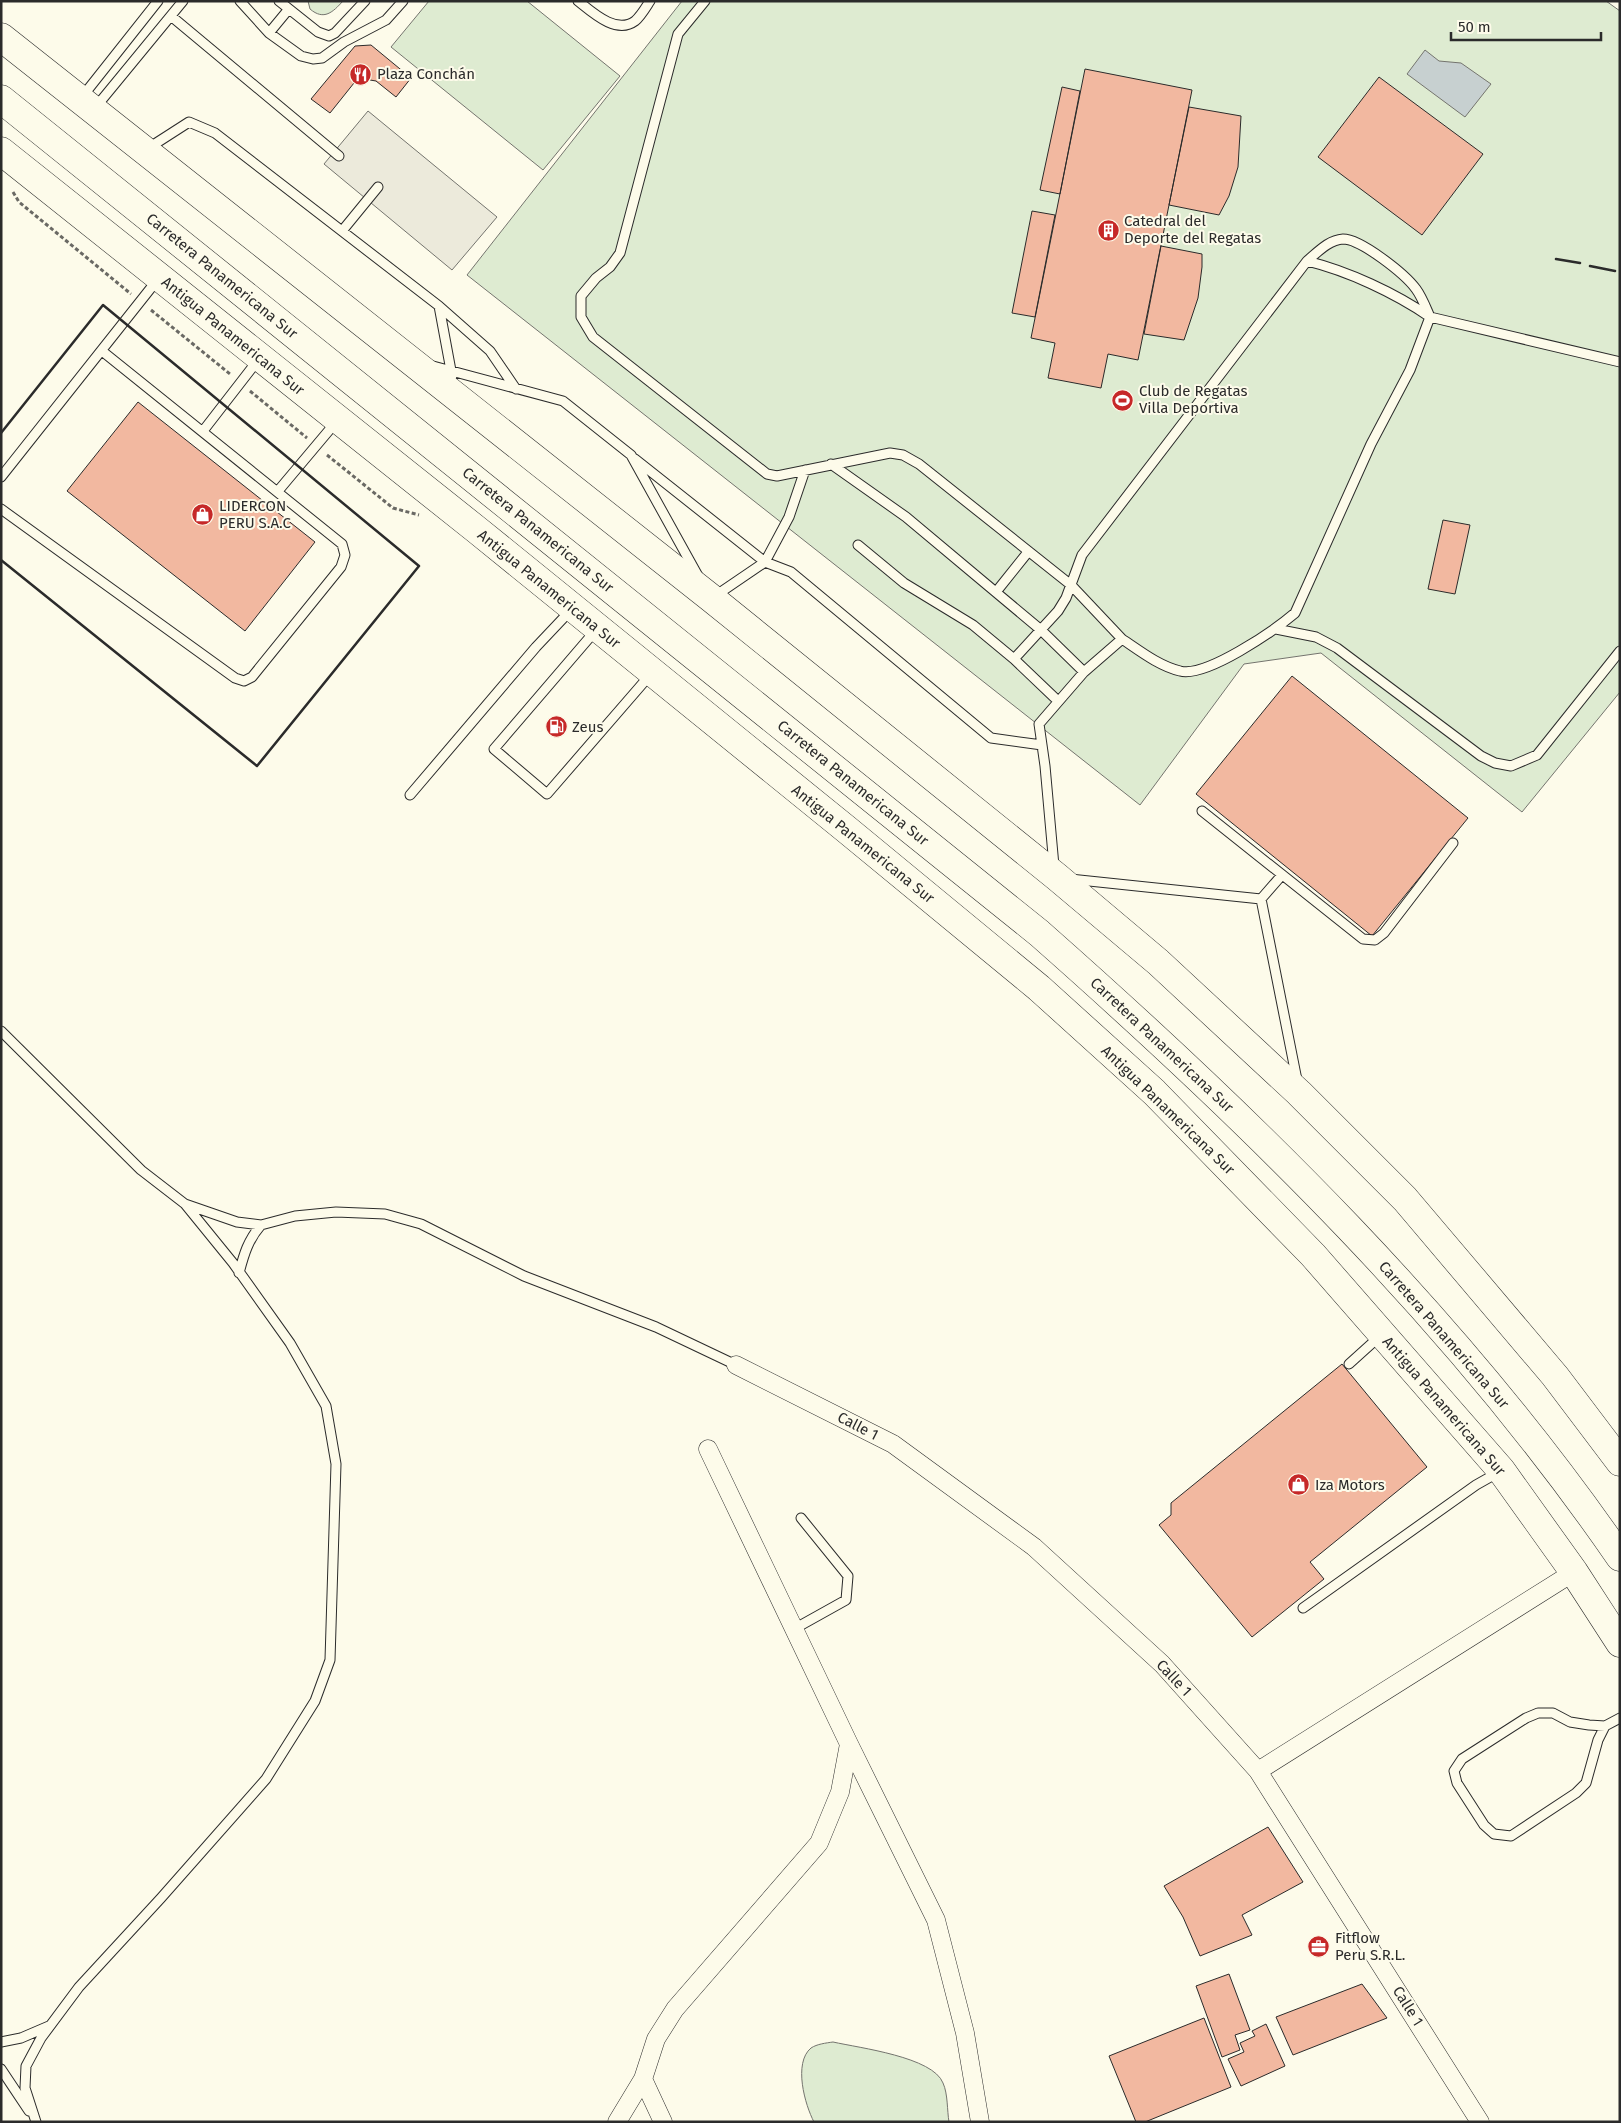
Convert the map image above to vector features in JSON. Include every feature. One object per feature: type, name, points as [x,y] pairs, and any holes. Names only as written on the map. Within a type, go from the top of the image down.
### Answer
[{"type":"main road","points":[[2,35],[87,105],[411,360],[454,384],[711,598],[1056,876],[1158,962],[1299,1093],[1405,1199],[1555,1376],[1620,1462]]},
{"type":"main road","name":"Carretera Panamericana Sur","points":[[1,99],[1039,933],[1125,1009],[1258,1133],[1377,1257],[1506,1406],[1592,1516],[1620,1557]]},
{"type":"main road","name":"Antigua Panamericana Sur","points":[[1,151],[652,672],[1039,988],[1154,1092],[1313,1255],[1501,1470],[1574,1572],[1620,1643]]},
{"type":"street","name":"Calle 1","points":[[736,1365],[893,1444],[1034,1548],[1162,1664],[1258,1771],[1480,2122]]},
{"type":"street","points":[[708,1449],[849,1744],[936,1920],[965,2033],[980,2122]]},
{"type":"street","points":[[1258,1771],[1574,1572]]},
{"type":"street","points":[[617,2122],[643,2079],[656,2039],[675,2008],[819,1843],[840,1792],[849,1744]]},
{"type":"street","points":[[643,2079],[663,2122]]},
{"type":"lane","points":[[87,105],[158,1]]},
{"type":"lane","points":[[87,105],[184,1]]},
{"type":"lane","points":[[240,1],[269,33],[301,56],[322,58],[344,42],[386,20],[403,1]]},
{"type":"lane","points":[[279,1],[318,32],[329,36],[335,33],[365,1]]},
{"type":"lane","points":[[578,1],[601,19],[619,25],[635,21],[650,1]]},
{"type":"lane","points":[[705,1],[678,34],[620,253],[610,267],[596,278],[581,296],[581,317],[593,337],[767,474],[777,476],[890,453],[904,455],[919,464],[1071,585],[1122,639],[1163,664],[1182,672],[1204,667],[1244,649],[1276,629],[1295,612],[1371,444],[1410,370],[1430,317],[1417,290],[1404,276],[1360,244],[1343,239],[1328,244],[1307,261],[1082,554],[1071,585],[1058,610],[1014,660]]},
{"type":"lane","points":[[269,33],[288,10]]},
{"type":"lane","points":[[171,16],[339,156]]},
{"type":"lane","points":[[145,151],[189,122],[215,132],[440,306],[490,351],[516,388]]},
{"type":"lane","points":[[342,231],[378,187]]},
{"type":"lane","points":[[1307,261],[1325,266],[1380,289],[1412,304],[1430,317],[1620,362]]},
{"type":"lane","points":[[1,477],[160,277]]},
{"type":"lane","points":[[440,306],[454,384],[516,388],[563,401],[765,562],[791,572],[991,738],[1042,745]]},
{"type":"lane","points":[[1,509],[235,678],[244,681],[252,677],[341,567],[345,555],[342,544],[102,351]]},
{"type":"lane","points":[[202,431],[260,358]]},
{"type":"lane","points":[[278,491],[338,420]]},
{"type":"lane","points":[[631,455],[711,598],[765,562],[789,517],[805,470]]},
{"type":"lane","points":[[831,464],[906,517],[1041,630],[1084,672]]},
{"type":"lane","points":[[858,545],[904,583],[973,625],[1058,701]]},
{"type":"lane","points":[[996,592],[1028,552]]},
{"type":"lane","points":[[410,795],[536,648],[573,608]]},
{"type":"lane","points":[[597,628],[494,749],[547,794],[652,672]]},
{"type":"lane","points":[[1276,629],[1316,637],[1337,648],[1481,756],[1495,763],[1511,766],[1536,755],[1620,651]]},
{"type":"lane","points":[[1122,639],[1084,672],[1039,724],[1056,876],[1261,899]]},
{"type":"lane","points":[[1202,811],[1363,939],[1375,940],[1384,933],[1453,843]]},
{"type":"lane","points":[[1261,899],[1282,875]]},
{"type":"lane","points":[[1261,899],[1299,1093]]},
{"type":"lane","points":[[1,1032],[141,1170],[184,1204],[223,1250],[290,1343],[326,1406],[336,1464],[330,1660],[315,1701],[266,1779],[161,1898],[79,1986],[49,2026],[26,2066],[25,2088],[35,2121]]},
{"type":"lane","points":[[184,1204],[237,1222],[261,1225],[295,1216],[336,1212],[385,1214],[421,1224],[524,1276],[656,1327],[736,1365]]},
{"type":"lane","points":[[239,1273],[251,1237],[261,1225]]},
{"type":"lane","points":[[1349,1364],[1382,1334]]},
{"type":"lane","points":[[1303,1608],[1476,1485],[1501,1470]]},
{"type":"lane","points":[[794,1630],[846,1600],[848,1590],[848,1576],[802,1518]]},
{"type":"lane","points":[[1606,1726],[1570,1722],[1552,1713],[1538,1713],[1526,1718],[1462,1759],[1454,1771],[1457,1783],[1484,1825],[1494,1834],[1511,1836],[1576,1793],[1586,1783],[1598,1740],[1606,1726],[1620,1718]]},
{"type":"lane","points":[[1,2042],[21,2038],[49,2026]]},
{"type":"lane","points":[[1,2069],[35,2121]]},
{"type":"path","points":[[10,188],[19,202],[393,508],[421,515]]},
{"type":"green space","points":[[308,1],[343,1],[332,12],[324,15],[315,13],[310,9]]},
{"type":"green space","points":[[429,1],[527,1],[620,76],[543,170],[391,47]]},
{"type":"green space","name":"Club de Regatas Villa Deportiva","points":[[682,1],[1606,1],[1620,11],[1620,692],[1522,812],[1321,653],[1244,664],[1140,805],[467,275]]},
{"type":"green space","points":[[833,2042],[911,2060],[937,2074],[945,2087],[949,2122],[814,2122],[804,2095],[802,2084],[803,2064],[811,2048]]},
{"type":"shaded area","points":[[1425,50],[1439,61],[1461,63],[1491,84],[1465,117],[1407,74]]},
{"type":"shaded area","points":[[368,111],[497,217],[452,270],[324,164]]},
{"type":"building","points":[[371,45],[411,78],[396,97],[376,81],[358,78],[330,113],[311,99],[355,46]]},
{"type":"building","name":"Catedral del Deporte del Regatas","points":[[1085,69],[1192,90],[1138,360],[1108,354],[1101,388],[1048,378],[1055,343],[1031,338]]},
{"type":"building","points":[[1379,77],[1483,154],[1422,235],[1318,157]]},
{"type":"building","points":[[1062,87],[1080,91],[1060,194],[1040,190]]},
{"type":"building","points":[[1189,107],[1241,116],[1238,167],[1229,196],[1219,215],[1169,205]]},
{"type":"building","points":[[1032,211],[1055,215],[1035,317],[1012,313]]},
{"type":"building","points":[[1161,246],[1202,254],[1198,298],[1184,340],[1144,334]]},
{"type":"building","points":[[138,402],[315,542],[245,631],[67,491]]},
{"type":"building","points":[[1443,520],[1470,525],[1455,594],[1428,589]]},
{"type":"building","points":[[1292,676],[1468,818],[1372,936],[1196,794]]},
{"type":"building","name":"Iza Motors","points":[[1342,1364],[1427,1467],[1310,1562],[1324,1579],[1252,1637],[1159,1525],[1171,1515],[1171,1503]]},
{"type":"building","points":[[1268,1827],[1303,1882],[1242,1915],[1252,1935],[1200,1956],[1183,1917],[1164,1886]]},
{"type":"building","points":[[1229,1974],[1250,2030],[1235,2035],[1240,2050],[1222,2057],[1196,1986]]},
{"type":"building","points":[[1362,1984],[1387,2018],[1293,2055],[1276,2017]]},
{"type":"building","points":[[1204,2018],[1231,2087],[1145,2122],[1136,2122],[1109,2056]]},
{"type":"building","points":[[1266,2024],[1285,2066],[1241,2086],[1228,2059],[1244,2052],[1240,2043],[1255,2036],[1252,2031]]},
{"type":"wall","points":[[1556,259],[1580,263]]},
{"type":"wall","points":[[1590,266],[1615,271]]},
{"type":"wall","points":[[1,433],[103,305],[419,566],[257,766],[1,560]]},
{"type":"place","name":"Plaza Conchán","points":[[361,74]]},
{"type":"place","name":"Catedral del Deporte del Regatas","points":[[1108,230]]},
{"type":"place","name":"Club de Regatas Villa Deportiva","points":[[1123,400]]},
{"type":"place","name":"LIDERCON PERU S.A.C","points":[[203,515]]},
{"type":"place","name":"Zeus","points":[[556,727]]},
{"type":"place","name":"Iza Motors","points":[[1299,1485]]},
{"type":"place","name":"Fitflow Peru S.R.L.","points":[[1319,1947]]}]
